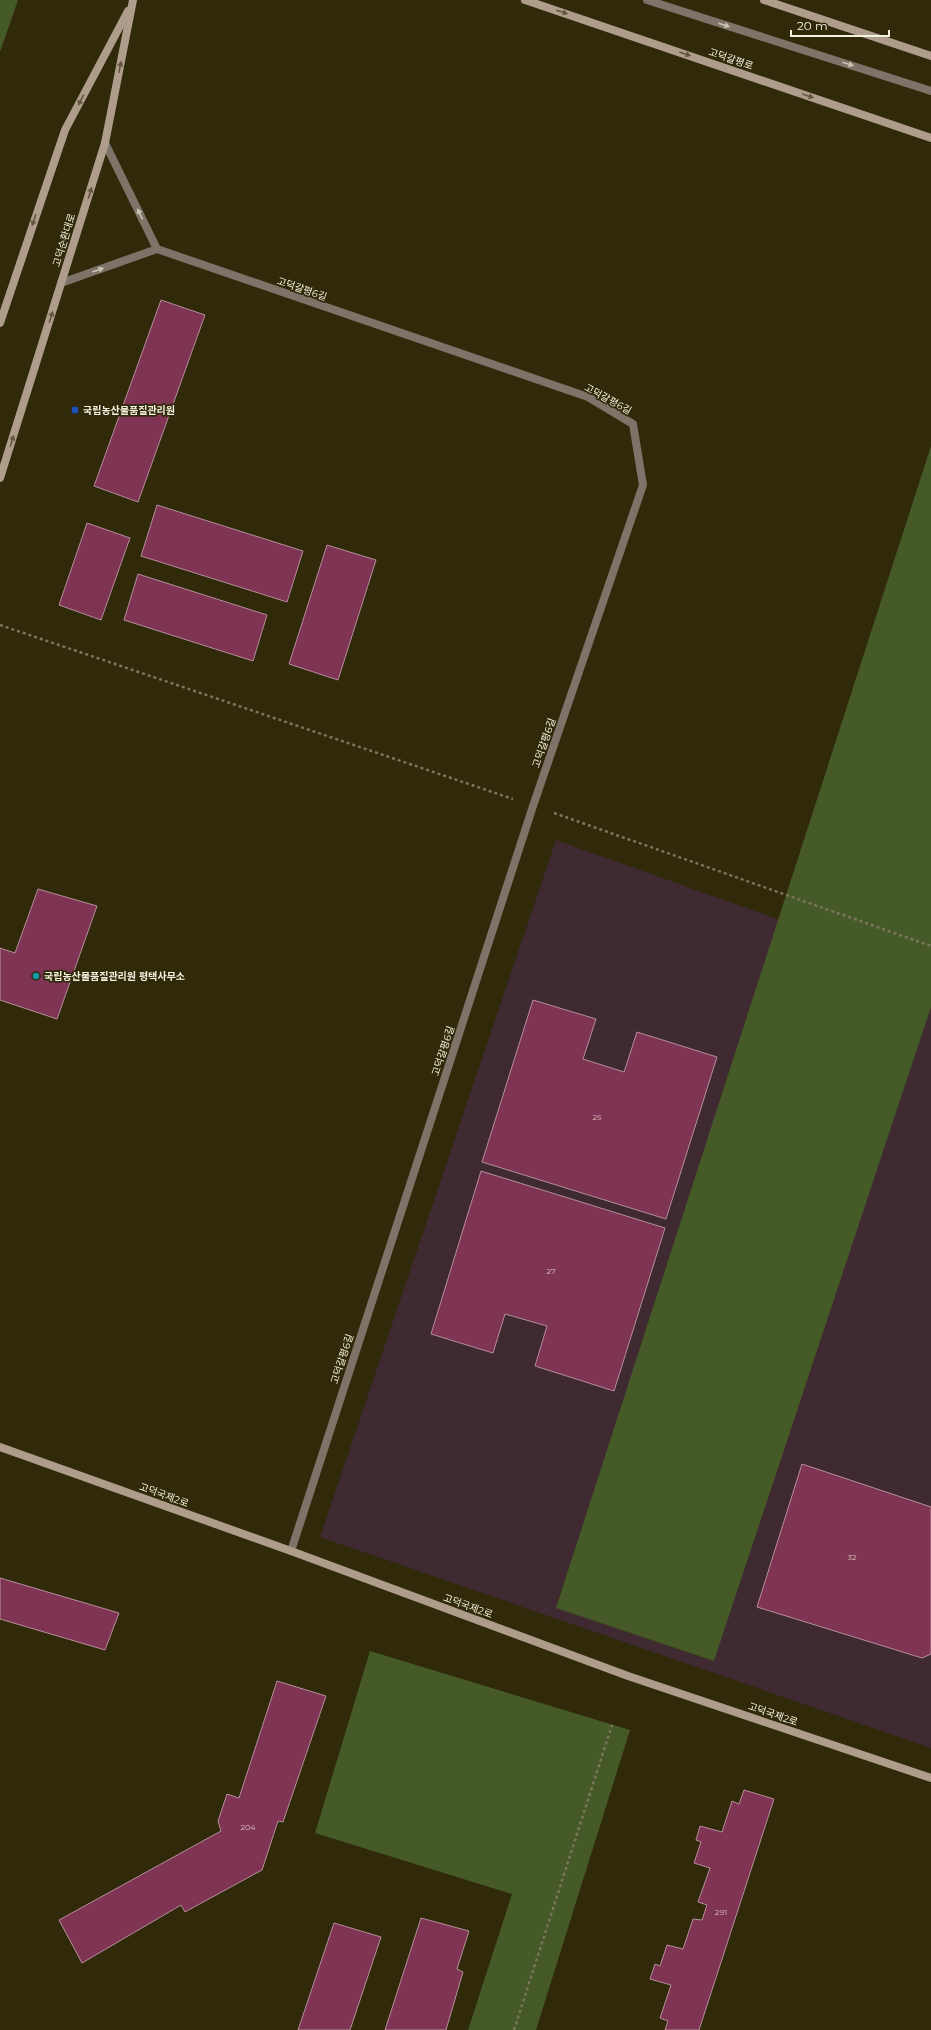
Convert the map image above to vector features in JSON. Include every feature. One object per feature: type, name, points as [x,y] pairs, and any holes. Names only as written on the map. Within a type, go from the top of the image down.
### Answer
[{"type":"street","name":"고덕갈평로","points":[[525,0],[931,138]]},
{"type":"street","points":[[647,0],[931,91]]},
{"type":"street","points":[[764,0],[931,56]]},
{"type":"street","name":"고덕순환대로","points":[[0,478],[105,143],[132,2]]},
{"type":"street","name":"고덕순환대로","points":[[0,323],[65,130],[132,2]]},
{"type":"street","points":[[61,283],[157,249],[105,143]]},
{"type":"street","name":"고덕갈평6길","points":[[157,249],[588,397],[633,424],[643,485],[533,806],[291,1551]]},
{"type":"street","name":"고덕국제2로","points":[[0,1447],[291,1551],[628,1676],[931,1778]]},
{"type":"path","points":[[0,625],[533,806],[931,946]]},
{"type":"path","points":[[514,2030],[612,1725]]},
{"type":"shaded area","points":[[556,840],[931,974],[931,1748],[320,1537]]},
{"type":"green space","points":[[0,0],[18,0],[0,52]]},
{"type":"green space","points":[[931,446],[931,1007],[714,1661],[556,1608]]},
{"type":"green space","points":[[370,1651],[630,1730],[536,2030],[468,2030],[512,1894],[315,1833]]},
{"type":"building","points":[[161,300],[205,315],[138,502],[94,486]]},
{"type":"building","points":[[157,505],[303,551],[287,602],[141,556]]},
{"type":"building","points":[[87,523],[130,538],[101,620],[59,605]]},
{"type":"building","points":[[327,545],[376,560],[338,680],[289,664]]},
{"type":"building","points":[[138,574],[267,615],[253,661],[124,620]]},
{"type":"building","name":"국립농산물품질관리원 평택사무소","points":[[38,889],[97,906],[57,1019],[0,1000],[0,948],[15,953]]},
{"type":"building","points":[[533,1000],[596,1019],[583,1059],[624,1072],[637,1032],[717,1057],[666,1219],[482,1162]]},
{"type":"building","points":[[481,1171],[665,1228],[614,1391],[535,1366],[547,1326],[505,1314],[493,1353],[431,1334]]},
{"type":"building","points":[[802,1464],[931,1507],[931,1654],[922,1658],[757,1607]]},
{"type":"building","points":[[0,1578],[119,1613],[105,1650],[0,1619]]},
{"type":"building","points":[[277,1681],[326,1696],[283,1822],[278,1821],[262,1870],[185,1912],[181,1905],[82,1963],[59,1920],[221,1831],[218,1821],[227,1794],[239,1798]]},
{"type":"building","points":[[744,1790],[774,1799],[699,2030],[665,2030],[668,2021],[660,2018],[671,1985],[650,1979],[655,1964],[660,1966],[667,1945],[683,1949],[693,1919],[702,1920],[707,1905],[698,1902],[710,1868],[694,1863],[701,1842],[696,1840],[700,1826],[722,1832],[732,1801],[739,1804]]},
{"type":"building","points":[[421,1918],[469,1931],[457,1969],[463,1972],[446,2030],[385,2030]]},
{"type":"building","points":[[334,1923],[381,1937],[350,2030],[298,2030]]},
{"type":"place","name":"국립농산물품질관리원","points":[[75,410]]},
{"type":"place","name":"국립농산물품질관리원 평택사무소","points":[[36,976]]}]
